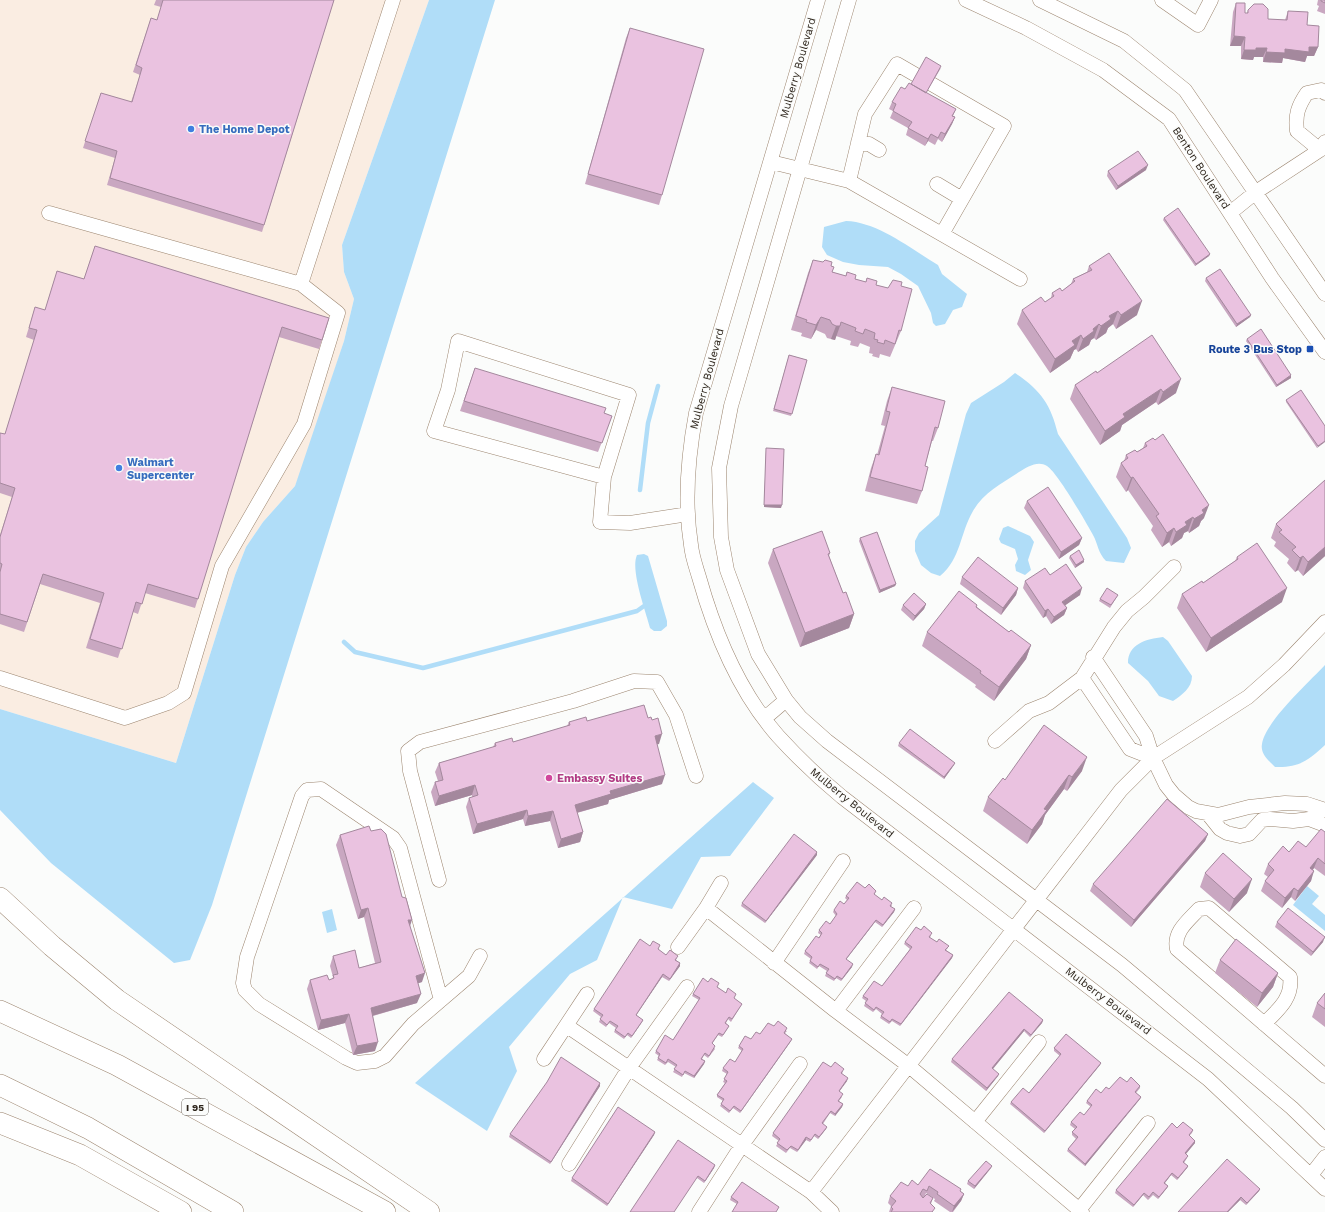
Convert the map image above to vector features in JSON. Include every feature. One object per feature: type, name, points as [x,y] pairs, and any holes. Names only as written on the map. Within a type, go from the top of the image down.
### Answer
[{"type":"highway","points":[[0,898],[52,946],[117,1000],[430,1212]]},
{"type":"highway","name":"I 95","points":[[0,1011],[117,1065],[385,1212]]},
{"type":"highway","points":[[0,1085],[88,1128],[233,1212]]},
{"type":"highway","points":[[0,1123],[80,1156],[181,1212]]},
{"type":"street","points":[[301,284],[393,0]]},
{"type":"street","name":"Mulberry Boulevard","points":[[818,0],[696,413],[688,464],[688,514],[691,546],[707,604],[734,670],[741,684],[765,718],[778,735],[812,772],[842,797],[1208,1079],[1325,1189]]},
{"type":"street","points":[[849,0],[731,406],[720,468],[721,537],[726,570],[758,654],[786,700],[800,717],[826,741],[1122,965],[1292,1108],[1325,1140]]},
{"type":"street","name":"Benton Boulevard","points":[[966,0],[1026,28],[1103,70],[1169,119],[1272,278],[1325,352]]},
{"type":"street","points":[[1040,0],[1124,41],[1185,90],[1325,294]]},
{"type":"street","points":[[1162,0],[1198,25],[1211,0]]},
{"type":"street","points":[[849,181],[865,114],[897,64],[1004,126],[942,234]]},
{"type":"street","points":[[1230,213],[1256,192],[1323,146],[1297,131],[1295,117],[1299,105],[1307,93],[1321,90],[1325,93]]},
{"type":"street","points":[[858,143],[868,144],[879,150]]},
{"type":"street","points":[[771,162],[800,171],[849,181],[1020,279]]},
{"type":"street","points":[[937,184],[962,199]]},
{"type":"street","points":[[0,678],[126,718],[168,703],[184,693],[222,566],[304,424],[338,313],[301,284],[50,213]]},
{"type":"street","points":[[604,477],[434,431],[448,390],[458,341],[629,395],[604,477],[600,522],[630,523],[688,514]]},
{"type":"street","points":[[995,741],[1029,711],[1049,703],[1082,678],[1093,657],[1114,626],[1127,611],[1144,598],[1174,567]]},
{"type":"street","points":[[811,1192],[1121,790],[1153,758],[1248,697],[1284,665],[1325,622]]},
{"type":"street","points":[[1093,657],[1146,736],[1153,758],[1174,795],[1188,807],[1208,814],[1218,815],[1249,807],[1286,803],[1307,804],[1325,810]]},
{"type":"street","points":[[1082,678],[1130,749],[1153,758]]},
{"type":"street","points":[[439,880],[410,771],[408,751],[420,742],[573,701],[634,681],[657,682],[676,715],[696,776]]},
{"type":"street","points":[[765,718],[786,700]]},
{"type":"street","points":[[441,1000],[400,848],[393,838],[321,789],[306,790],[302,796],[247,957],[243,983],[245,990],[259,1004],[346,1058],[357,1063],[375,1061],[385,1056],[414,1024],[469,976],[480,956]]},
{"type":"street","points":[[1208,814],[1220,829],[1226,833],[1240,836],[1249,834],[1262,820],[1270,819],[1294,821],[1309,819],[1325,825]]},
{"type":"street","points":[[774,963],[843,861]]},
{"type":"street","points":[[678,946],[706,908],[721,883]]},
{"type":"street","points":[[706,908],[774,963],[909,1066],[1081,1211],[1148,1123]]},
{"type":"street","points":[[836,1011],[914,908]]},
{"type":"street","points":[[1264,1024],[1286,1002],[1290,993],[1290,977],[1209,908],[1199,909],[1180,930],[1176,943],[1177,949],[1264,1024],[1325,1076]]},
{"type":"street","points":[[569,1164],[629,1068],[687,987]]},
{"type":"street","points":[[544,1059],[587,994]]},
{"type":"street","points":[[567,1026],[811,1192],[832,1212]]},
{"type":"street","points":[[975,1122],[1039,1042]]},
{"type":"street","points":[[699,1212],[742,1146],[800,1064]]},
{"type":"street","points":[[1310,1175],[1325,1157]]},
{"type":"shaded area","points":[[0,0],[429,0],[342,245],[344,272],[354,299],[344,341],[304,464],[295,486],[263,522],[246,547],[235,575],[176,763],[0,709]]},
{"type":"water","points":[[429,0],[495,0],[212,905],[190,960],[174,963],[51,863],[0,810],[0,709],[176,763],[235,575],[246,547],[263,522],[295,486],[344,341],[354,299],[344,272],[342,245]]},
{"type":"water","points":[[846,221],[870,226],[882,231],[938,265],[942,274],[967,294],[962,307],[953,310],[945,324],[936,326],[933,323],[931,313],[918,286],[901,274],[888,267],[859,265],[843,262],[827,255],[822,247],[824,227]]},
{"type":"water","points":[[1015,373],[1032,386],[1044,399],[1052,415],[1058,434],[1127,538],[1131,548],[1124,563],[1106,561],[1103,558],[1093,535],[1057,477],[1052,470],[1044,464],[1036,464],[1029,466],[1006,480],[982,499],[969,519],[952,562],[940,576],[931,573],[921,565],[915,551],[915,541],[919,533],[939,515],[966,414],[971,403],[1004,382]]},
{"type":"water","points":[[1008,526],[1030,536],[1034,542],[1028,560],[1031,570],[1025,575],[1016,571],[1015,565],[1018,559],[1015,549],[1001,543],[999,539],[1003,528]]},
{"type":"water","points":[[644,554],[648,556],[667,621],[667,626],[661,631],[654,631],[650,628],[637,580],[635,562],[637,555]]},
{"type":"water","points":[[1163,637],[1168,641],[1192,676],[1192,680],[1188,688],[1183,694],[1173,701],[1159,696],[1148,681],[1128,663],[1131,651],[1139,644],[1150,639]]},
{"type":"water","points":[[1325,665],[1325,745],[1303,762],[1291,766],[1275,767],[1262,751],[1262,744],[1265,735],[1288,703]]},
{"type":"water","points":[[753,782],[774,798],[730,856],[701,857],[672,909],[624,897]]},
{"type":"water","points":[[1307,886],[1319,896],[1312,904],[1325,915],[1325,931],[1293,905]]},
{"type":"water","points":[[622,898],[597,960],[570,974],[509,1047],[517,1071],[487,1131],[415,1083]]},
{"type":"water","points":[[332,909],[337,930],[327,933],[322,912]]},
{"type":"building","name":"The Home Depot","points":[[163,0],[334,0],[264,225],[110,178],[117,151],[85,141],[101,93],[132,102],[142,68],[136,65],[151,18],[157,20]]},
{"type":"building","points":[[1236,3],[1245,3],[1245,13],[1248,13],[1248,10],[1254,4],[1263,4],[1268,9],[1268,19],[1287,20],[1288,11],[1308,12],[1307,25],[1319,26],[1318,47],[1309,47],[1309,52],[1285,49],[1285,53],[1266,52],[1267,48],[1244,50],[1245,37],[1234,36]]},
{"type":"building","points":[[630,28],[704,49],[662,195],[588,174]]},
{"type":"building","points":[[926,57],[941,66],[926,93],[911,84]]},
{"type":"building","points":[[909,83],[956,109],[952,116],[955,117],[945,134],[941,132],[938,138],[931,134],[928,139],[908,128],[912,122],[893,111],[896,104],[892,102],[901,87],[905,89]]},
{"type":"building","points":[[1138,151],[1148,165],[1118,186],[1108,171]]},
{"type":"building","points":[[1178,208],[1210,254],[1196,264],[1164,218]]},
{"type":"building","name":"Walmart Supercenter","points":[[95,246],[329,318],[322,340],[282,327],[198,599],[148,584],[142,604],[136,602],[122,649],[90,639],[104,593],[43,574],[27,622],[0,614],[0,572],[2,564],[0,563],[0,537],[15,488],[0,483],[0,433],[5,434],[37,330],[29,328],[35,307],[45,310],[57,271],[84,279]]},
{"type":"building","points":[[1109,253],[1142,301],[1121,315],[1118,311],[1109,316],[1111,319],[1101,326],[1099,324],[1093,329],[1094,331],[1083,339],[1081,335],[1072,341],[1075,345],[1055,359],[1022,310],[1041,297],[1045,302],[1054,296],[1052,293],[1060,288],[1062,291],[1075,281],[1073,279],[1092,270],[1089,266]]},
{"type":"building","points":[[813,260],[823,262],[825,260],[832,262],[831,266],[834,267],[832,272],[846,276],[847,272],[856,275],[855,279],[866,282],[867,278],[877,281],[876,285],[888,288],[893,280],[902,282],[901,286],[912,289],[901,331],[899,330],[895,344],[885,340],[884,344],[877,342],[878,340],[874,339],[875,333],[865,329],[863,334],[855,331],[856,328],[841,322],[840,326],[836,326],[832,324],[830,320],[821,317],[816,325],[806,322],[807,320],[796,316]]},
{"type":"building","points":[[1220,269],[1251,315],[1237,324],[1206,278]]},
{"type":"building","points":[[1261,329],[1291,375],[1277,385],[1247,339]]},
{"type":"building","points":[[1152,335],[1181,379],[1163,392],[1161,389],[1123,414],[1125,417],[1105,431],[1075,385],[1096,371],[1097,373]]},
{"type":"building","points":[[789,355],[807,360],[792,414],[774,409]]},
{"type":"building","points":[[475,368],[606,408],[604,413],[612,416],[602,443],[464,401]]},
{"type":"building","points":[[892,387],[945,401],[938,428],[935,427],[925,466],[928,467],[922,491],[870,477],[876,454],[879,455],[890,412],[886,411]]},
{"type":"building","points":[[1301,390],[1325,426],[1325,441],[1318,446],[1286,400]]},
{"type":"building","points":[[1163,434],[1209,505],[1202,510],[1204,513],[1185,522],[1187,525],[1176,532],[1174,528],[1167,533],[1156,516],[1159,514],[1133,477],[1131,478],[1121,463],[1128,458],[1126,455],[1135,450],[1137,452],[1147,446],[1145,443],[1153,438],[1155,440]]},
{"type":"building","points":[[766,448],[784,449],[782,505],[764,505]]},
{"type":"building","points":[[1325,480],[1325,547],[1308,562],[1303,556],[1300,558],[1292,550],[1296,547],[1279,532],[1282,530],[1276,524]]},
{"type":"building","points":[[1048,487],[1082,538],[1061,552],[1027,501]]},
{"type":"building","points":[[822,531],[830,553],[828,554],[843,593],[846,592],[854,614],[805,633],[773,549]]},
{"type":"building","points":[[877,532],[896,584],[880,590],[860,538]]},
{"type":"building","points":[[1257,543],[1287,588],[1211,638],[1182,594],[1202,581],[1203,583],[1238,559],[1237,557]]},
{"type":"building","points":[[1079,550],[1084,560],[1076,565],[1070,556]]},
{"type":"building","points":[[978,557],[1018,588],[1003,608],[962,577]]},
{"type":"building","points":[[1066,564],[1082,588],[1062,602],[1067,608],[1054,617],[1048,609],[1045,611],[1025,581],[1045,568],[1050,575]]},
{"type":"building","points":[[1107,588],[1118,595],[1111,605],[1100,599]]},
{"type":"building","points":[[959,591],[977,605],[976,607],[1009,632],[1011,630],[1031,645],[999,687],[980,673],[981,671],[927,632]]},
{"type":"building","points":[[914,593],[926,604],[915,616],[903,605]]},
{"type":"building","name":"Embassy Suites","points":[[644,705],[648,718],[651,717],[652,720],[658,718],[662,734],[655,736],[665,775],[610,791],[611,794],[575,805],[583,832],[561,839],[553,811],[528,816],[527,810],[477,824],[469,798],[478,795],[475,785],[439,796],[435,782],[443,780],[439,763],[496,746],[495,743],[512,738],[513,742],[570,725],[569,722],[586,717],[587,721]]},
{"type":"building","points":[[1044,725],[1087,757],[1072,777],[1069,775],[1044,809],[1047,810],[1032,830],[988,797],[1003,778],[1005,780]]},
{"type":"building","points":[[910,729],[955,763],[944,777],[899,743]]},
{"type":"building","points":[[1167,799],[1208,834],[1134,920],[1093,884]]},
{"type":"building","points":[[369,826],[371,831],[381,829],[386,834],[402,897],[406,898],[412,920],[408,920],[425,973],[416,976],[421,994],[371,1008],[378,1042],[357,1046],[349,1014],[321,1020],[310,980],[327,975],[329,980],[334,978],[333,975],[338,974],[333,956],[355,950],[359,968],[381,962],[368,908],[361,910],[340,835]]},
{"type":"building","points":[[1321,829],[1325,832],[1325,864],[1318,858],[1310,868],[1314,871],[1298,891],[1294,888],[1285,898],[1265,881],[1274,870],[1268,864],[1283,846],[1289,852],[1298,841],[1306,847]]},
{"type":"building","points":[[794,834],[817,852],[766,921],[742,903]]},
{"type":"building","points":[[1223,853],[1252,879],[1234,899],[1205,873]]},
{"type":"building","points":[[857,882],[865,888],[869,884],[876,891],[874,894],[882,900],[884,897],[892,903],[890,906],[895,909],[883,925],[876,920],[846,959],[853,964],[842,979],[837,976],[835,979],[826,973],[829,969],[820,964],[818,967],[810,961],[812,957],[805,951],[816,936],[819,938],[822,933],[819,930],[826,921],[830,924],[837,914],[834,910],[840,901],[844,904],[849,898],[846,896]]},
{"type":"building","points":[[1288,908],[1325,937],[1313,952],[1277,922]]},
{"type":"building","points":[[924,926],[932,933],[929,937],[937,942],[939,939],[949,946],[945,950],[953,955],[901,1024],[892,1019],[890,1022],[881,1016],[884,1012],[876,1007],[874,1010],[865,1003],[868,999],[863,996],[874,981],[882,986],[912,947],[905,942],[916,927],[921,930]]},
{"type":"building","points":[[640,939],[650,946],[653,941],[660,945],[658,949],[666,955],[670,950],[678,956],[675,960],[680,963],[670,979],[663,974],[636,1015],[643,1020],[632,1036],[628,1033],[625,1037],[615,1030],[618,1026],[610,1021],[607,1025],[600,1019],[603,1015],[594,1009]]},
{"type":"building","points":[[1236,939],[1278,973],[1262,993],[1220,960]]},
{"type":"building","points":[[703,978],[708,982],[711,978],[719,983],[717,987],[726,993],[728,988],[736,994],[734,998],[742,1004],[732,1019],[729,1017],[725,1023],[729,1026],[723,1035],[719,1033],[712,1043],[715,1046],[709,1056],[705,1053],[701,1059],[705,1061],[694,1076],[685,1071],[683,1075],[674,1069],[677,1065],[668,1059],[666,1063],[658,1058],[660,1054],[656,1051],[665,1035],[673,1040],[700,998],[693,994]]},
{"type":"building","points":[[1009,992],[1043,1020],[1031,1035],[1024,1029],[992,1068],[999,1074],[987,1088],[952,1059]]},
{"type":"building","points":[[1325,993],[1325,1009],[1317,1003]]},
{"type":"building","points":[[778,1021],[787,1028],[784,1033],[792,1039],[741,1111],[734,1106],[730,1111],[721,1104],[724,1099],[717,1095],[727,1081],[724,1079],[728,1072],[723,1068],[730,1059],[735,1062],[743,1049],[739,1046],[745,1036],[751,1039],[756,1032],[760,1034],[768,1023],[774,1026]]},
{"type":"building","points":[[1066,1034],[1101,1063],[1045,1131],[1011,1102],[1023,1088],[1029,1093],[1061,1054],[1054,1048]]},
{"type":"building","points":[[561,1057],[600,1083],[551,1162],[510,1134],[547,1082]]},
{"type":"building","points":[[823,1062],[831,1067],[835,1062],[844,1069],[841,1073],[848,1078],[839,1091],[843,1094],[838,1101],[843,1104],[835,1114],[831,1111],[822,1123],[827,1127],[819,1137],[815,1134],[811,1140],[806,1137],[798,1150],[791,1146],[787,1150],[777,1143],[780,1139],[773,1133]]},
{"type":"building","points":[[1120,1077],[1127,1082],[1131,1077],[1140,1086],[1135,1092],[1141,1097],[1085,1164],[1068,1149],[1078,1137],[1072,1132],[1077,1127],[1071,1122],[1080,1112],[1084,1115],[1092,1105],[1087,1101],[1096,1089],[1101,1093],[1106,1087],[1109,1089]]},
{"type":"building","points":[[618,1107],[655,1132],[608,1204],[572,1178]]},
{"type":"building","points":[[1183,1122],[1193,1130],[1189,1135],[1195,1141],[1185,1153],[1188,1156],[1183,1162],[1188,1166],[1178,1178],[1172,1173],[1164,1183],[1168,1186],[1159,1197],[1153,1192],[1149,1197],[1144,1193],[1134,1205],[1116,1190],[1172,1123],[1177,1128]]},
{"type":"building","points":[[678,1140],[715,1165],[705,1181],[698,1176],[674,1212],[630,1212]]},
{"type":"building","points":[[1227,1159],[1260,1189],[1247,1203],[1241,1197],[1227,1212],[1178,1212]]},
{"type":"building","points":[[986,1161],[992,1166],[975,1186],[968,1181]]},
{"type":"building","points":[[930,1169],[961,1189],[960,1191],[964,1194],[954,1206],[937,1194],[938,1192],[929,1186],[927,1191],[923,1189],[920,1194],[923,1198],[927,1194],[933,1198],[930,1203],[935,1208],[932,1212],[891,1212],[893,1209],[891,1207],[896,1201],[890,1196],[901,1182],[908,1186],[912,1180],[918,1185]]},
{"type":"building","points":[[742,1182],[779,1207],[776,1212],[732,1212],[738,1202],[731,1197]]},
{"type":"waterway","points":[[640,490],[648,423],[658,386]]},
{"type":"waterway","points":[[344,642],[355,652],[423,668],[637,611],[644,606]]},
{"type":"place","name":"The Home Depot","points":[[191,129]]},
{"type":"place","name":"Route 3 Bus Stop","points":[[1310,349]]},
{"type":"place","name":"Walmart Supercenter","points":[[119,468]]},
{"type":"place","name":"Embassy Suites","points":[[549,778]]}]
